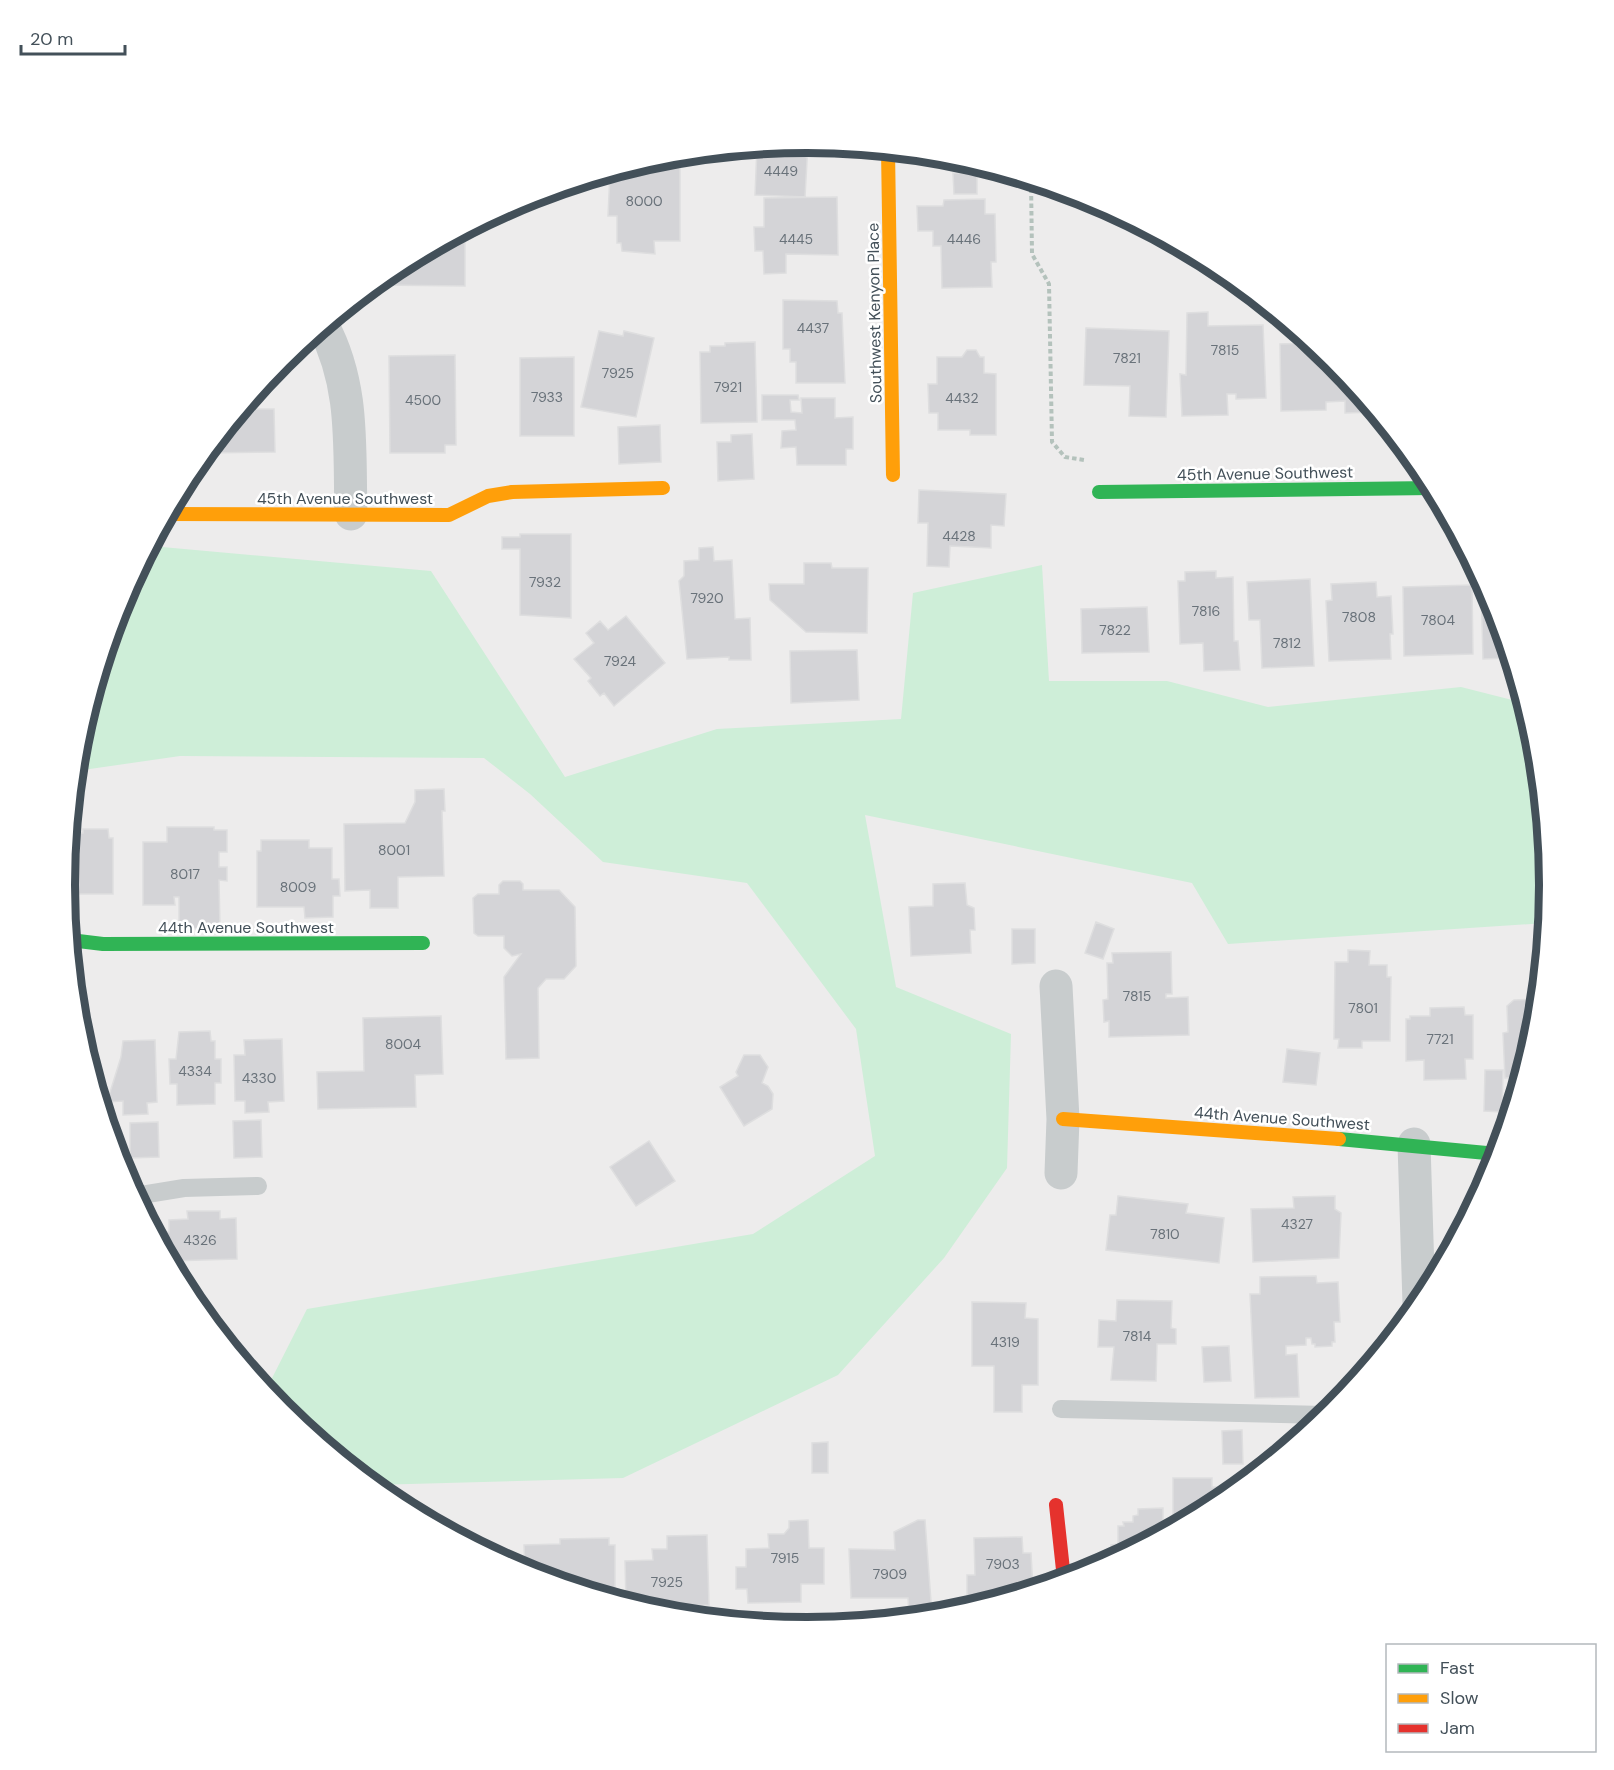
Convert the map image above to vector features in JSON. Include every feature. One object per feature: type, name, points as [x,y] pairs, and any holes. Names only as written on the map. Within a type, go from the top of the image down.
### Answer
[{"type":"street","name":"Southwest Kenyon Place","points":[[888,158],[893,475]]},
{"type":"street","points":[[327,333],[334,347],[344,379],[348,406],[351,514]]},
{"type":"street","name":"45th Avenue Southwest","points":[[1099,492],[1422,488]]},
{"type":"street","name":"45th Avenue Southwest","points":[[176,514],[449,515],[488,496],[512,492],[663,489]]},
{"type":"street","name":"44th Avenue Southwest","points":[[78,941],[103,944],[423,943]]},
{"type":"street","points":[[1056,986],[1063,1119],[1061,1173]]},
{"type":"street","name":"44th Avenue Southwest","points":[[1063,1119],[1414,1144],[1488,1153]]},
{"type":"street","points":[[1414,1144],[1418,1288]]},
{"type":"street","points":[[1056,1505],[1063,1570]]},
{"type":"lane","points":[[144,1195],[184,1188],[258,1186]]},
{"type":"lane","points":[[1061,1409],[1311,1416]]},
{"type":"path","points":[[1031,189],[1032,254],[1049,284],[1052,442],[1065,457],[1088,460]]},
{"type":"green space","points":[[158,547],[431,571],[565,777],[717,729],[901,719],[913,593],[1042,565],[1049,681],[1167,681],[1268,707],[1461,687],[1515,701],[1533,789],[1539,885],[1537,924],[1228,944],[1192,883],[865,815],[896,987],[1011,1034],[1007,1168],[944,1258],[838,1375],[623,1478],[387,1485],[324,1435],[270,1382],[307,1309],[753,1234],[875,1156],[856,1029],[747,883],[603,862],[530,794],[484,758],[180,756],[84,770],[100,696],[114,650],[131,605]]},
{"type":"building","points":[[807,153],[805,197],[755,195],[757,155]]},
{"type":"building","points":[[664,167],[680,167],[680,241],[654,241],[655,254],[622,251],[621,243],[617,243],[617,216],[608,216],[610,181]]},
{"type":"building","points":[[953,173],[977,173],[977,194],[954,194]]},
{"type":"building","points":[[837,197],[838,255],[786,254],[786,273],[764,274],[763,251],[755,251],[754,227],[764,227],[764,198]]},
{"type":"building","points":[[985,199],[985,214],[995,214],[996,262],[991,262],[992,287],[942,288],[941,246],[933,246],[933,231],[918,231],[917,206],[943,206],[944,200]]},
{"type":"building","points":[[465,238],[465,286],[387,285]]},
{"type":"building","points":[[783,300],[837,301],[838,313],[842,313],[845,383],[796,383],[796,362],[790,362],[790,349],[783,349]]},
{"type":"building","points":[[1208,312],[1208,326],[1263,325],[1266,398],[1236,399],[1236,394],[1227,394],[1228,415],[1182,416],[1180,374],[1186,375],[1187,313]]},
{"type":"building","points":[[1086,328],[1169,331],[1166,417],[1129,416],[1130,386],[1084,385]]},
{"type":"building","points":[[599,331],[623,336],[624,331],[654,338],[636,417],[581,407]]},
{"type":"building","points":[[755,342],[757,422],[701,423],[700,352],[710,352],[710,346],[725,346],[725,343]]},
{"type":"building","points":[[1299,343],[1325,367],[1366,412],[1345,413],[1345,401],[1326,402],[1326,410],[1281,411],[1280,344]]},
{"type":"building","points":[[967,350],[976,350],[980,357],[984,357],[984,373],[996,374],[996,435],[970,435],[970,430],[938,430],[938,413],[929,413],[928,384],[937,384],[937,357],[962,357]]},
{"type":"building","points":[[455,355],[456,445],[445,445],[445,453],[390,453],[389,356]]},
{"type":"building","points":[[574,357],[574,436],[520,436],[520,358]]},
{"type":"building","points":[[762,395],[798,395],[799,400],[790,400],[791,412],[802,413],[801,398],[835,398],[835,418],[853,417],[853,449],[846,449],[846,465],[797,465],[796,447],[781,448],[782,431],[796,430],[795,420],[762,420]]},
{"type":"building","points":[[251,409],[274,409],[275,452],[216,453]]},
{"type":"building","points":[[660,425],[661,462],[619,464],[618,427]]},
{"type":"building","points":[[752,434],[754,479],[718,481],[717,442],[731,442],[731,435]]},
{"type":"building","points":[[919,490],[1006,494],[1004,526],[991,525],[991,548],[950,546],[949,567],[927,566],[928,523],[918,523]]},
{"type":"building","points":[[520,534],[571,534],[571,618],[520,615],[520,549],[502,549],[502,537],[520,537]]},
{"type":"building","points":[[713,547],[714,561],[732,560],[735,619],[750,618],[751,660],[729,660],[729,657],[687,659],[679,581],[684,576],[684,561],[699,560],[699,548]]},
{"type":"building","points":[[804,563],[831,563],[832,568],[868,568],[867,633],[806,632],[770,600],[769,584],[804,584]]},
{"type":"building","points":[[1216,571],[1216,578],[1233,577],[1234,641],[1238,641],[1240,670],[1204,671],[1203,643],[1180,644],[1178,581],[1185,581],[1185,572]]},
{"type":"building","points":[[1310,579],[1314,666],[1262,668],[1260,620],[1249,620],[1247,582]]},
{"type":"building","points":[[1376,582],[1377,597],[1391,596],[1393,634],[1390,634],[1391,659],[1329,661],[1326,601],[1332,600],[1331,584]]},
{"type":"building","points":[[1472,585],[1473,654],[1404,656],[1403,587]]},
{"type":"building","points":[[1481,601],[1503,658],[1483,659]]},
{"type":"building","points":[[1147,607],[1149,652],[1082,653],[1081,609]]},
{"type":"building","points":[[626,616],[665,663],[614,706],[604,693],[600,696],[588,681],[591,678],[574,659],[594,643],[586,633],[600,621],[608,630]]},
{"type":"building","points":[[857,650],[859,700],[791,703],[790,651]]},
{"type":"building","points":[[444,789],[445,811],[442,811],[444,876],[398,877],[398,908],[370,908],[370,890],[345,891],[344,824],[405,823],[415,802],[415,790]]},
{"type":"building","points":[[167,827],[214,827],[214,830],[227,830],[227,852],[219,852],[219,867],[227,867],[227,881],[219,880],[220,928],[179,929],[179,897],[174,897],[175,905],[143,905],[143,842],[167,842]]},
{"type":"building","points":[[83,829],[108,829],[109,838],[113,838],[113,894],[75,894],[77,833],[83,833]]},
{"type":"building","points":[[261,840],[309,840],[309,848],[332,848],[332,879],[339,879],[340,896],[333,896],[333,917],[305,918],[304,907],[257,907],[257,851],[261,851]]},
{"type":"building","points":[[503,881],[520,881],[523,884],[523,890],[559,890],[575,907],[576,966],[564,979],[546,979],[538,988],[539,1058],[506,1059],[504,977],[521,954],[512,956],[504,948],[504,936],[478,936],[474,933],[473,898],[478,894],[499,894],[499,885]]},
{"type":"building","points":[[965,883],[967,905],[974,908],[975,930],[970,930],[971,953],[911,956],[909,907],[933,906],[933,884]]},
{"type":"building","points":[[1096,922],[1114,929],[1103,959],[1085,953]]},
{"type":"building","points":[[1012,929],[1035,929],[1035,963],[1012,964]]},
{"type":"building","points":[[1348,950],[1370,951],[1369,965],[1387,965],[1387,977],[1391,977],[1390,1041],[1362,1041],[1362,1048],[1338,1048],[1339,1039],[1334,1039],[1335,962],[1348,962]]},
{"type":"building","points":[[1171,952],[1172,994],[1166,994],[1166,998],[1188,997],[1189,1035],[1109,1037],[1109,1021],[1104,1022],[1103,1000],[1108,999],[1107,963],[1113,963],[1112,953]]},
{"type":"building","points":[[1530,999],[1513,1078],[1505,1078],[1503,1033],[1508,1032],[1507,1006],[1514,1000]]},
{"type":"building","points":[[1464,1007],[1465,1015],[1473,1015],[1473,1059],[1465,1059],[1466,1079],[1424,1080],[1424,1060],[1406,1061],[1406,1019],[1410,1019],[1410,1016],[1430,1016],[1430,1008]]},
{"type":"building","points":[[441,1016],[443,1074],[415,1075],[416,1107],[318,1109],[317,1072],[364,1071],[363,1018]]},
{"type":"building","points":[[210,1031],[211,1041],[215,1041],[215,1059],[221,1059],[221,1083],[215,1083],[215,1104],[177,1105],[177,1084],[170,1084],[169,1059],[176,1059],[179,1032]]},
{"type":"building","points":[[282,1039],[284,1101],[268,1102],[269,1112],[245,1113],[245,1101],[235,1101],[234,1055],[245,1055],[244,1040]]},
{"type":"building","points":[[155,1040],[157,1102],[147,1103],[148,1114],[123,1115],[123,1101],[108,1102],[123,1041]]},
{"type":"building","points":[[1287,1049],[1320,1053],[1316,1085],[1283,1082]]},
{"type":"building","points":[[744,1055],[760,1055],[768,1067],[762,1083],[768,1086],[773,1094],[772,1109],[744,1126],[720,1087],[738,1076],[736,1072]]},
{"type":"building","points":[[1485,1070],[1503,1070],[1502,1112],[1484,1111]]},
{"type":"building","points":[[261,1120],[262,1157],[234,1158],[233,1121]]},
{"type":"building","points":[[158,1122],[159,1157],[130,1158],[130,1123]]},
{"type":"building","points":[[649,1141],[675,1181],[636,1206],[610,1167]]},
{"type":"building","points":[[1118,1196],[1188,1204],[1186,1213],[1224,1218],[1219,1263],[1106,1250],[1110,1215],[1116,1215]]},
{"type":"building","points":[[1335,1196],[1335,1209],[1341,1213],[1339,1258],[1253,1262],[1251,1209],[1294,1208],[1293,1197]]},
{"type":"building","points":[[187,1211],[220,1211],[220,1219],[236,1218],[237,1259],[179,1261],[164,1232],[169,1232],[169,1220],[188,1219]]},
{"type":"building","points":[[1316,1276],[1317,1283],[1338,1282],[1340,1322],[1334,1322],[1335,1342],[1332,1342],[1332,1346],[1315,1347],[1311,1338],[1306,1338],[1306,1345],[1286,1346],[1286,1355],[1297,1354],[1299,1397],[1255,1398],[1250,1294],[1260,1294],[1260,1277]]},
{"type":"building","points":[[1117,1300],[1172,1301],[1171,1328],[1176,1329],[1176,1344],[1157,1344],[1156,1381],[1111,1380],[1114,1347],[1098,1347],[1099,1320],[1116,1321]]},
{"type":"building","points":[[972,1302],[1026,1303],[1025,1318],[1038,1319],[1038,1385],[1022,1385],[1022,1412],[994,1412],[994,1366],[972,1366]]},
{"type":"building","points":[[1229,1346],[1231,1381],[1204,1382],[1202,1347]]},
{"type":"building","points":[[1242,1430],[1243,1464],[1223,1464],[1222,1431]]},
{"type":"building","points":[[828,1442],[828,1473],[812,1473],[812,1443]]},
{"type":"building","points":[[1173,1478],[1212,1478],[1212,1487],[1224,1487],[1214,1494],[1173,1519]]},
{"type":"building","points":[[1163,1508],[1163,1524],[1111,1551],[1111,1545],[1118,1544],[1118,1526],[1124,1526],[1123,1522],[1133,1522],[1133,1516],[1138,1515],[1138,1509]]},
{"type":"building","points":[[808,1520],[809,1548],[824,1548],[824,1584],[801,1584],[801,1602],[748,1603],[747,1589],[736,1589],[736,1567],[746,1567],[746,1549],[769,1548],[768,1534],[784,1534],[789,1528],[789,1521]]},
{"type":"building","points":[[918,1520],[925,1520],[931,1606],[909,1610],[908,1598],[851,1598],[849,1549],[895,1550],[894,1532]]},
{"type":"building","points":[[707,1535],[709,1605],[681,1606],[626,1594],[625,1561],[653,1560],[652,1549],[667,1549],[667,1536]]},
{"type":"building","points":[[1022,1537],[1023,1553],[1031,1553],[1033,1581],[996,1592],[967,1597],[967,1575],[975,1575],[974,1538]]},
{"type":"building","points":[[609,1538],[609,1545],[615,1545],[615,1590],[572,1578],[525,1560],[524,1545],[560,1544],[560,1539]]},
{"type":"traffic: fast","points":[[1099,492],[1422,488]]},
{"type":"traffic: fast","points":[[78,941],[103,944],[423,943]]},
{"type":"traffic: fast","points":[[1339,1139],[1487,1153]]},
{"type":"traffic: slow","points":[[888,158],[893,475]]},
{"type":"traffic: slow","points":[[176,514],[449,515],[488,496],[512,492],[663,488]]},
{"type":"traffic: slow","points":[[1063,1119],[1339,1139]]},
{"type":"traffic: jam","points":[[1056,1505],[1063,1570]]}]
